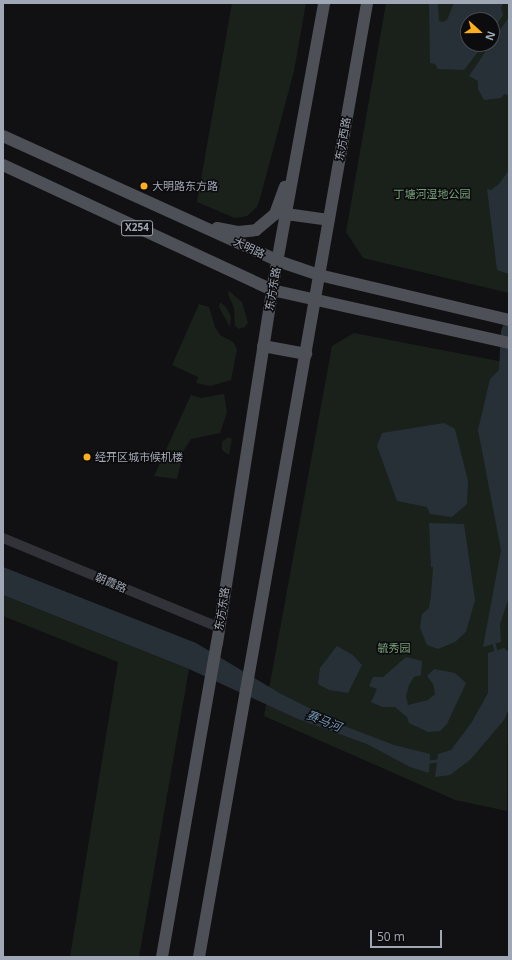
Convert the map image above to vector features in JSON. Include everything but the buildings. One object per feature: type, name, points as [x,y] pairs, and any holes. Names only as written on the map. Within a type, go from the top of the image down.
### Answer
[{"type":"main road","points":[[278,261],[324,3]]},
{"type":"main road","name":"东方西路","points":[[319,275],[367,3]]},
{"type":"main road","name":"大明路","points":[[3,136],[278,261],[319,275],[503,319]]},
{"type":"main road","points":[[194,223],[238,232],[256,230],[275,214],[297,150]]},
{"type":"main road","name":"X254","points":[[3,165],[272,290],[509,343]]},
{"type":"main road","points":[[286,214],[329,220]]},
{"type":"main road","name":"东方东路","points":[[162,957],[220,628],[263,346],[278,261]]},
{"type":"main road","points":[[199,957],[242,708],[316,300],[319,275]]},
{"type":"main road","points":[[263,346],[306,354]]},
{"type":"street","name":"朝霞路","points":[[3,538],[220,628]]},
{"type":"green space","points":[[232,3],[306,3],[294,71],[261,195],[257,207],[247,216],[235,218],[197,202]]},
{"type":"green space","name":"丁塘河湿地公园","points":[[386,3],[509,3],[509,293],[363,258],[346,232]]},
{"type":"green space","points":[[229,291],[242,302],[248,323],[245,327],[239,329],[235,326],[234,308],[228,294]]},
{"type":"green space","points":[[220,302],[226,307],[231,317],[230,327],[219,307]]},
{"type":"green space","points":[[199,304],[209,307],[215,327],[220,335],[233,342],[237,349],[231,380],[210,386],[196,383],[198,377],[172,365]]},
{"type":"green space","name":"毓秀园","points":[[354,333],[509,363],[507,811],[455,800],[264,716],[332,346]]},
{"type":"green space","points":[[224,394],[227,412],[220,433],[191,439],[184,450],[177,479],[154,476],[191,395],[201,398]]},
{"type":"green space","points":[[228,437],[232,439],[229,455],[222,450],[222,442]]},
{"type":"green space","points":[[3,595],[189,669],[139,957],[70,957],[118,662],[3,616]]},
{"type":"water","points":[[454,3],[504,3],[501,7],[503,15],[500,20],[500,12],[460,12],[460,52],[478,52],[464,70],[438,69],[435,64],[430,63],[429,4],[438,4],[439,21],[443,22],[447,20]]},
{"type":"water","points":[[509,17],[509,95],[504,94],[501,98],[484,100],[478,89],[478,81],[469,76],[485,52],[500,52],[500,30]]},
{"type":"water","points":[[509,170],[509,274],[497,270],[487,189],[491,190],[499,184]]},
{"type":"water","points":[[509,310],[509,597],[500,624],[501,642],[483,647],[501,550],[478,430],[490,379],[499,370],[501,331]]},
{"type":"water","points":[[444,423],[455,429],[468,481],[467,504],[452,517],[430,514],[427,507],[397,501],[377,446],[382,433]]},
{"type":"water","points":[[429,523],[464,524],[475,600],[466,632],[455,642],[438,649],[427,645],[420,628],[422,614],[429,608],[431,595],[433,567],[431,567]]},
{"type":"water","points":[[3,567],[196,643],[281,694],[347,727],[394,745],[430,754],[429,773],[410,767],[367,744],[298,719],[189,669],[3,595]]},
{"type":"water","points":[[337,646],[353,655],[362,665],[348,693],[329,690],[318,684],[320,668]]},
{"type":"water","points":[[504,648],[509,652],[509,709],[504,720],[471,759],[450,775],[435,777],[438,754],[451,750],[472,722],[488,693],[488,653]]},
{"type":"water","points":[[406,657],[422,661],[421,675],[414,677],[409,685],[406,696],[408,705],[428,700],[435,694],[433,684],[427,676],[434,669],[455,673],[466,683],[447,724],[440,731],[428,732],[409,723],[407,717],[395,707],[382,707],[371,702],[377,689],[369,686],[373,677],[383,677]]},
{"type":"waterway","name":"赛马河","points":[[493,641],[496,653]]},
{"type":"waterway","name":"赛马河","points":[[426,762],[440,760]]},
{"type":"place","name":"大明路东方路","points":[[144,186]]},
{"type":"place","name":"经开区城市候机楼","points":[[87,457]]}]
